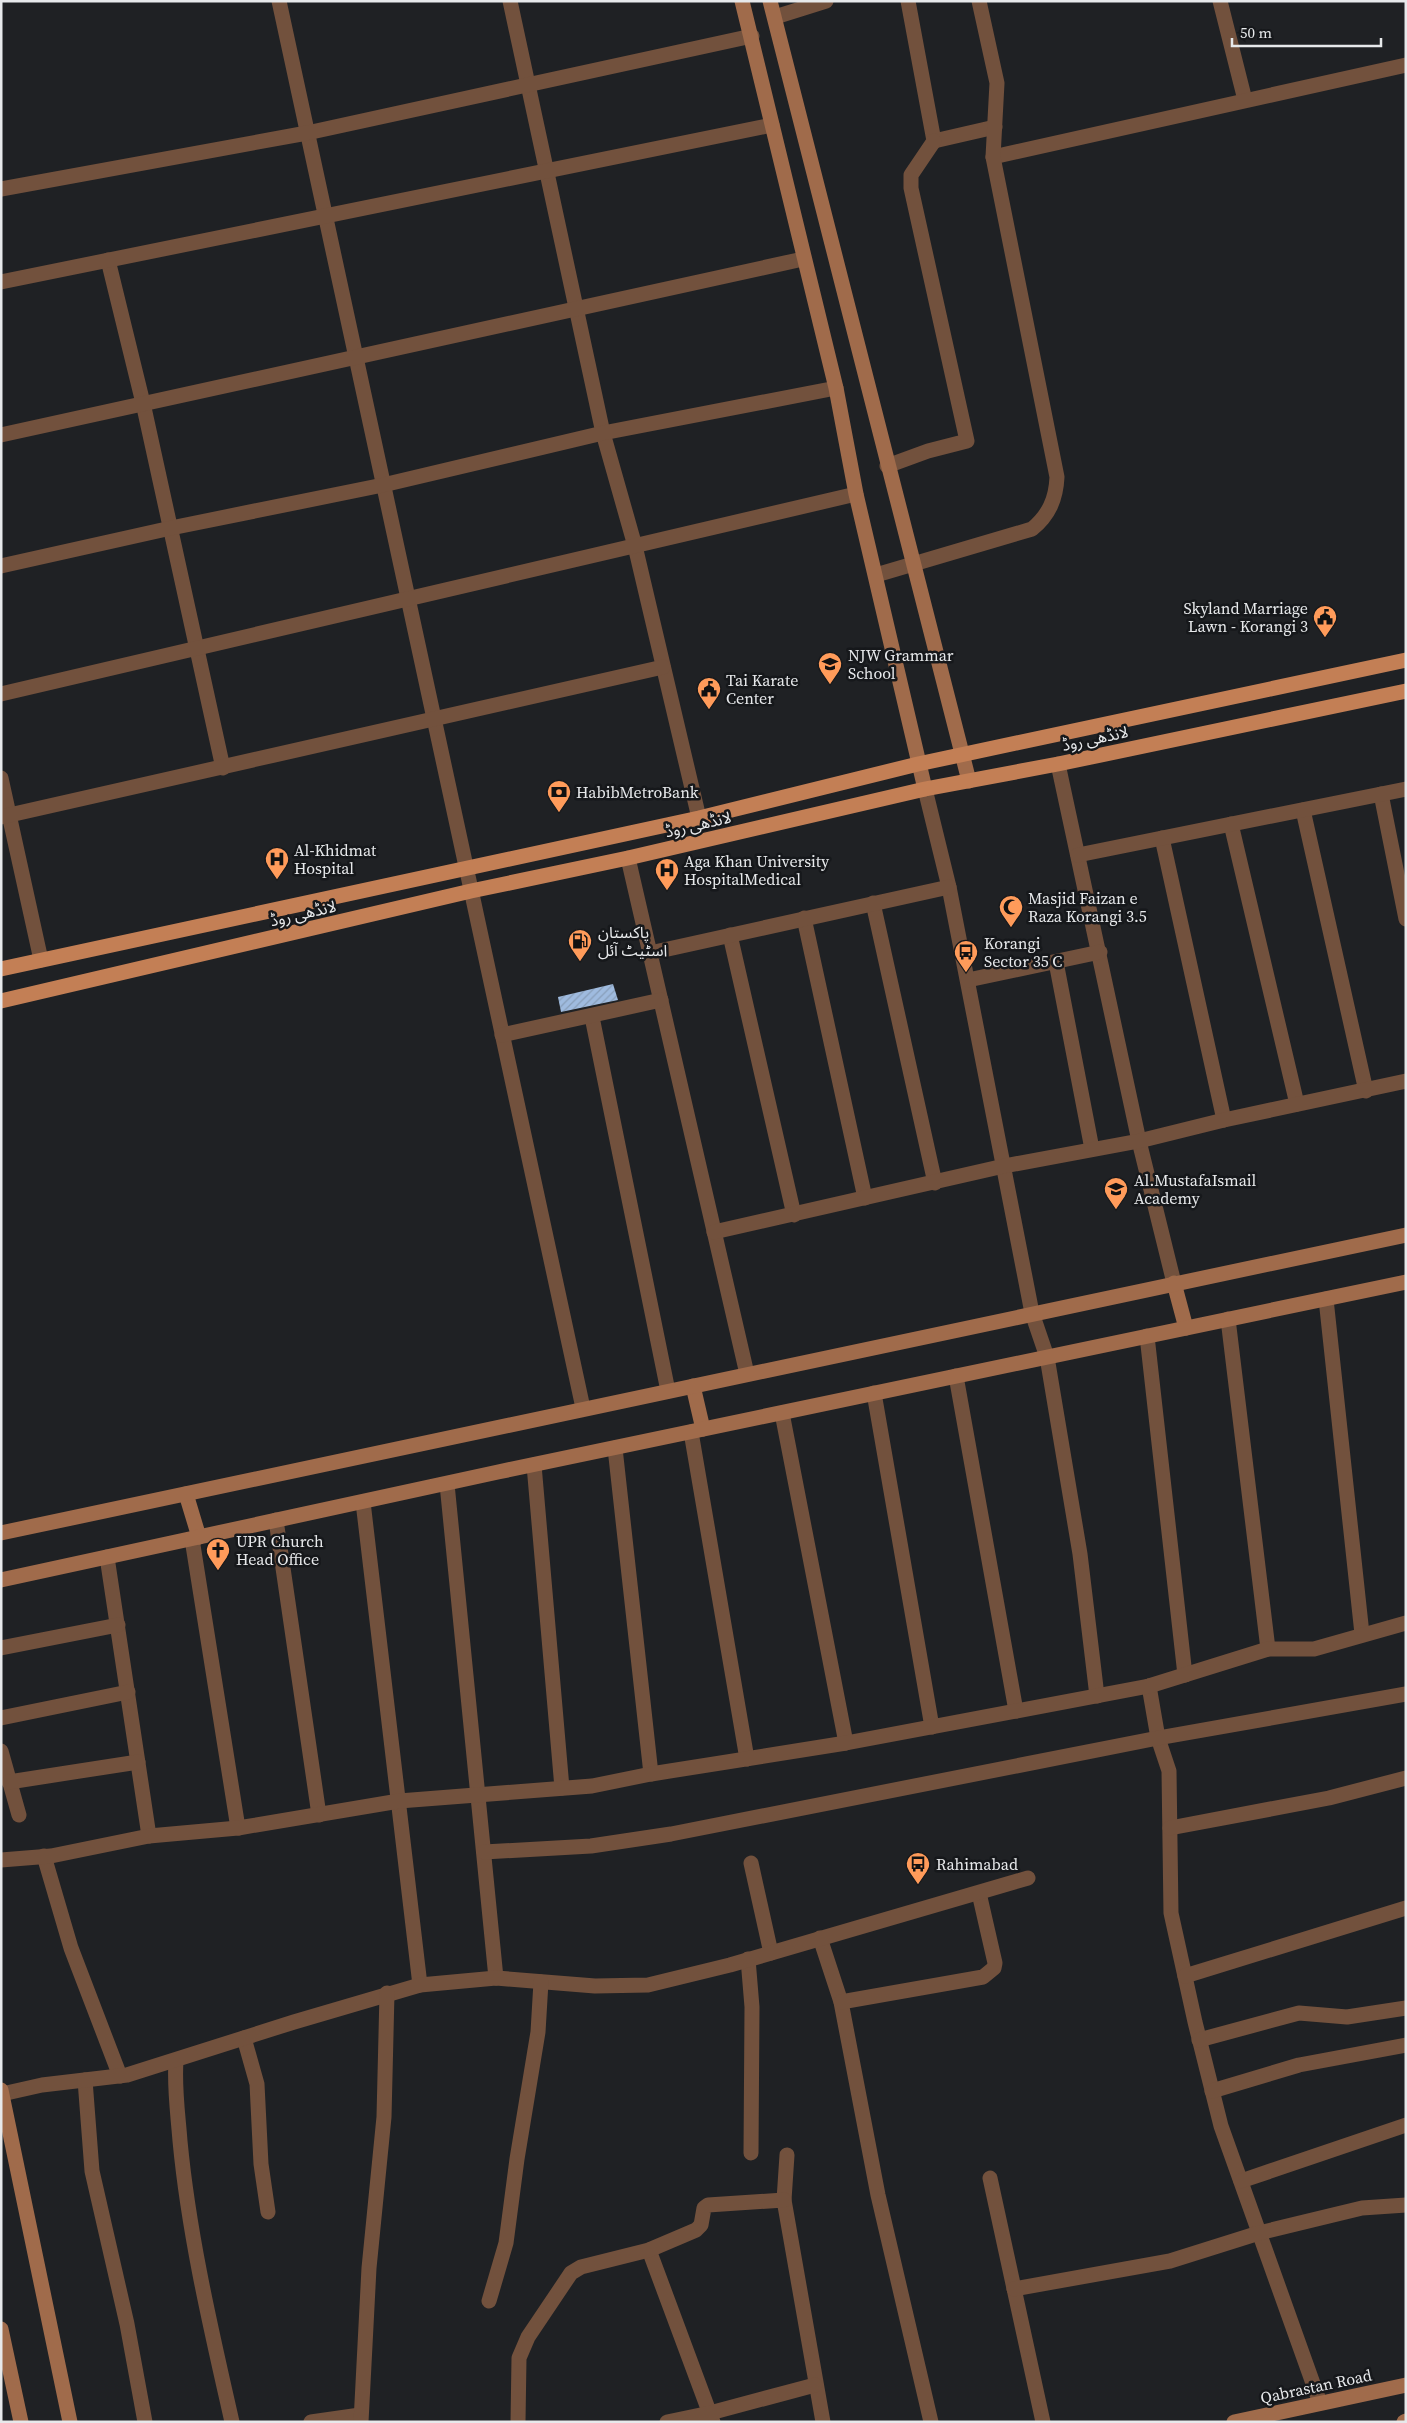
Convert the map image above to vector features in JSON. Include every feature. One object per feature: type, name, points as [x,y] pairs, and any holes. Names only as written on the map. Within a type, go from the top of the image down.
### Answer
[{"type":"main road","name":"لانڈھی روڈ","points":[[1,969],[699,818],[918,764],[1406,660]]},
{"type":"main road","name":"لانڈھی روڈ","points":[[1,1001],[924,789],[1058,764],[1406,691]]},
{"type":"street","points":[[279,1],[583,1408]]},
{"type":"street","points":[[510,1],[526,85],[603,433],[635,546],[699,818]]},
{"type":"street","points":[[742,1],[752,36],[803,259],[836,388],[856,494],[918,764],[949,886],[1032,1313],[1047,1357],[1080,1554],[1097,1696]]},
{"type":"street","points":[[770,1],[887,466],[964,755],[969,781]]},
{"type":"street","points":[[775,17],[826,1]]},
{"type":"street","points":[[908,1],[934,141]]},
{"type":"street","points":[[876,575],[1032,529],[1044,519],[1056,495],[1057,477],[993,157],[997,83],[979,1]]},
{"type":"street","points":[[1220,1],[1245,100]]},
{"type":"street","points":[[1,189],[307,133],[752,36]]},
{"type":"street","points":[[993,157],[1406,65]]},
{"type":"street","points":[[1,282],[772,125]]},
{"type":"street","points":[[887,466],[928,451],[967,441],[911,188],[911,175],[934,141],[995,127]]},
{"type":"street","points":[[1,435],[803,259]]},
{"type":"street","points":[[108,260],[143,403],[223,768]]},
{"type":"street","points":[[1,566],[171,528],[383,486],[603,433],[836,388]]},
{"type":"street","points":[[1,694],[198,650],[856,494]]},
{"type":"street","points":[[5,816],[663,667]]},
{"type":"street","points":[[1058,764],[1140,1141],[1186,1328]]},
{"type":"street","points":[[1,778],[5,816],[41,960]]},
{"type":"street","points":[[1078,855],[1406,789]]},
{"type":"street","points":[[1381,794],[1406,919]]},
{"type":"street","points":[[1303,810],[1366,1091]]},
{"type":"street","points":[[1231,824],[1297,1104]]},
{"type":"street","points":[[1162,838],[1224,1120]]},
{"type":"street","points":[[628,858],[747,1374]]},
{"type":"street","points":[[650,953],[949,886]]},
{"type":"street","points":[[873,903],[935,1183]]},
{"type":"street","points":[[804,918],[865,1198]]},
{"type":"street","points":[[730,935],[794,1214]]},
{"type":"street","points":[[968,980],[1100,952]]},
{"type":"street","points":[[1056,962],[1092,1149]]},
{"type":"street","points":[[502,1035],[592,1017],[661,1000]]},
{"type":"street","points":[[592,1017],[668,1391]]},
{"type":"street","points":[[714,1232],[1004,1166],[1140,1141],[1224,1120],[1406,1082]]},
{"type":"street","points":[[1,1533],[583,1408],[1406,1235]]},
{"type":"street","points":[[1,1580],[534,1465],[1406,1282]]},
{"type":"street","points":[[1326,1298],[1362,1634]]},
{"type":"street","points":[[1228,1319],[1268,1649]]},
{"type":"street","points":[[1147,1336],[1185,1675]]},
{"type":"street","points":[[956,1376],[1016,1711]]},
{"type":"street","points":[[693,1386],[697,1431],[747,1759]]},
{"type":"street","points":[[874,1393],[932,1727]]},
{"type":"street","points":[[782,1413],[846,1744]]},
{"type":"street","points":[[615,1448],[651,1774]]},
{"type":"street","points":[[534,1465],[562,1788]]},
{"type":"street","points":[[447,1484],[496,1978]]},
{"type":"street","points":[[186,1494],[195,1538],[238,1828]]},
{"type":"street","points":[[363,1502],[420,1985]]},
{"type":"street","points":[[276,1520],[319,1815]]},
{"type":"street","points":[[107,1557],[149,1836]]},
{"type":"street","points":[[1,1860],[44,1856],[149,1836],[238,1828],[399,1801],[592,1786],[651,1774],[846,1744],[1149,1686],[1268,1649],[1314,1649],[1406,1623]]},
{"type":"street","points":[[1,1648],[118,1625]]},
{"type":"street","points":[[1149,1686],[1158,1738],[1169,1771],[1171,1913],[1199,2040],[1221,2126],[1320,2403]]},
{"type":"street","points":[[1,1718],[128,1692]]},
{"type":"street","points":[[484,1852],[591,1846],[671,1834],[1158,1738],[1406,1694]]},
{"type":"street","points":[[1,1751],[19,1815]]},
{"type":"street","points":[[9,1782],[138,1762]]},
{"type":"street","points":[[1170,1828],[1329,1798],[1406,1778]]},
{"type":"street","points":[[44,1856],[71,1948],[120,2076]]},
{"type":"street","points":[[752,1863],[771,1953]]},
{"type":"street","points":[[70,2422],[2,2092],[42,2085],[120,2076],[176,2061],[388,1993],[420,1985],[496,1978],[595,1986],[648,1985],[748,1960],[1028,1878]]},
{"type":"street","points":[[841,2002],[984,1977],[989,1974],[995,1963],[979,1893]]},
{"type":"street","points":[[1185,1976],[1406,1908]]},
{"type":"street","points":[[820,1938],[841,2002],[878,2195],[931,2422]]},
{"type":"street","points":[[748,1960],[752,2007],[751,2154]]},
{"type":"street","points":[[489,2301],[506,2243],[517,2159],[538,2032],[541,1982]]},
{"type":"street","points":[[311,2422],[361,2418],[369,2268],[384,2117],[388,1993]]},
{"type":"street","points":[[1199,2040],[1299,2013],[1347,2018],[1406,2008]]},
{"type":"street","points":[[244,2038],[257,2084],[261,2164],[268,2212]]},
{"type":"street","points":[[1212,2090],[1299,2065],[1406,2045]]},
{"type":"street","points":[[176,2061],[175,2079],[185,2183],[200,2279],[232,2422]]},
{"type":"street","points":[[84,2080],[92,2171],[127,2324],[145,2422]]},
{"type":"street","points":[[1241,2181],[1406,2125]]},
{"type":"street","points":[[787,2155],[784,2200],[823,2422]]},
{"type":"street","points":[[990,2178],[1043,2422]]},
{"type":"street","points":[[518,2422],[519,2358],[528,2337],[563,2282],[571,2273],[581,2267],[649,2250],[696,2230],[701,2225],[704,2208],[708,2206],[784,2200]]},
{"type":"street","points":[[1014,2290],[1170,2261],[1259,2234],[1362,2208],[1406,2205]]},
{"type":"street","points":[[649,2250],[712,2417]]},
{"type":"street","points":[[1,2329],[21,2422]]},
{"type":"street","points":[[667,2422],[712,2417],[816,2385]]},
{"type":"street","name":"Qabrastan Road","points":[[1234,2422],[1406,2386]]},
{"type":"building","points":[[613,984],[618,1000],[561,1012],[558,997]]},
{"type":"place","name":"Skyland Marriage Lawn - Korangi 3","points":[[1325,638]]},
{"type":"place","name":"NJW Grammar School","points":[[830,685]]},
{"type":"place","name":"Tai Karate Center","points":[[709,710]]},
{"type":"place","name":"HabibMetroBank","points":[[559,813]]},
{"type":"place","name":"Al-Khidmat Hospital","points":[[277,880]]},
{"type":"place","name":"Aga Khan University HospitalMedical","points":[[667,891]]},
{"type":"place","name":"Masjid Faizan e Raza Korangi 3.5","points":[[1011,928]]},
{"type":"place","name":"پاکستان اسٹیٹ آئل","points":[[580,962]]},
{"type":"place","name":"Korangi Sector 35 C","points":[[966,973]]},
{"type":"place","name":"Al.MustafaIsmail Academy","points":[[1116,1210]]},
{"type":"place","name":"UPR Church Head Office","points":[[218,1571]]},
{"type":"place","name":"Rahimabad","points":[[918,1885]]}]
